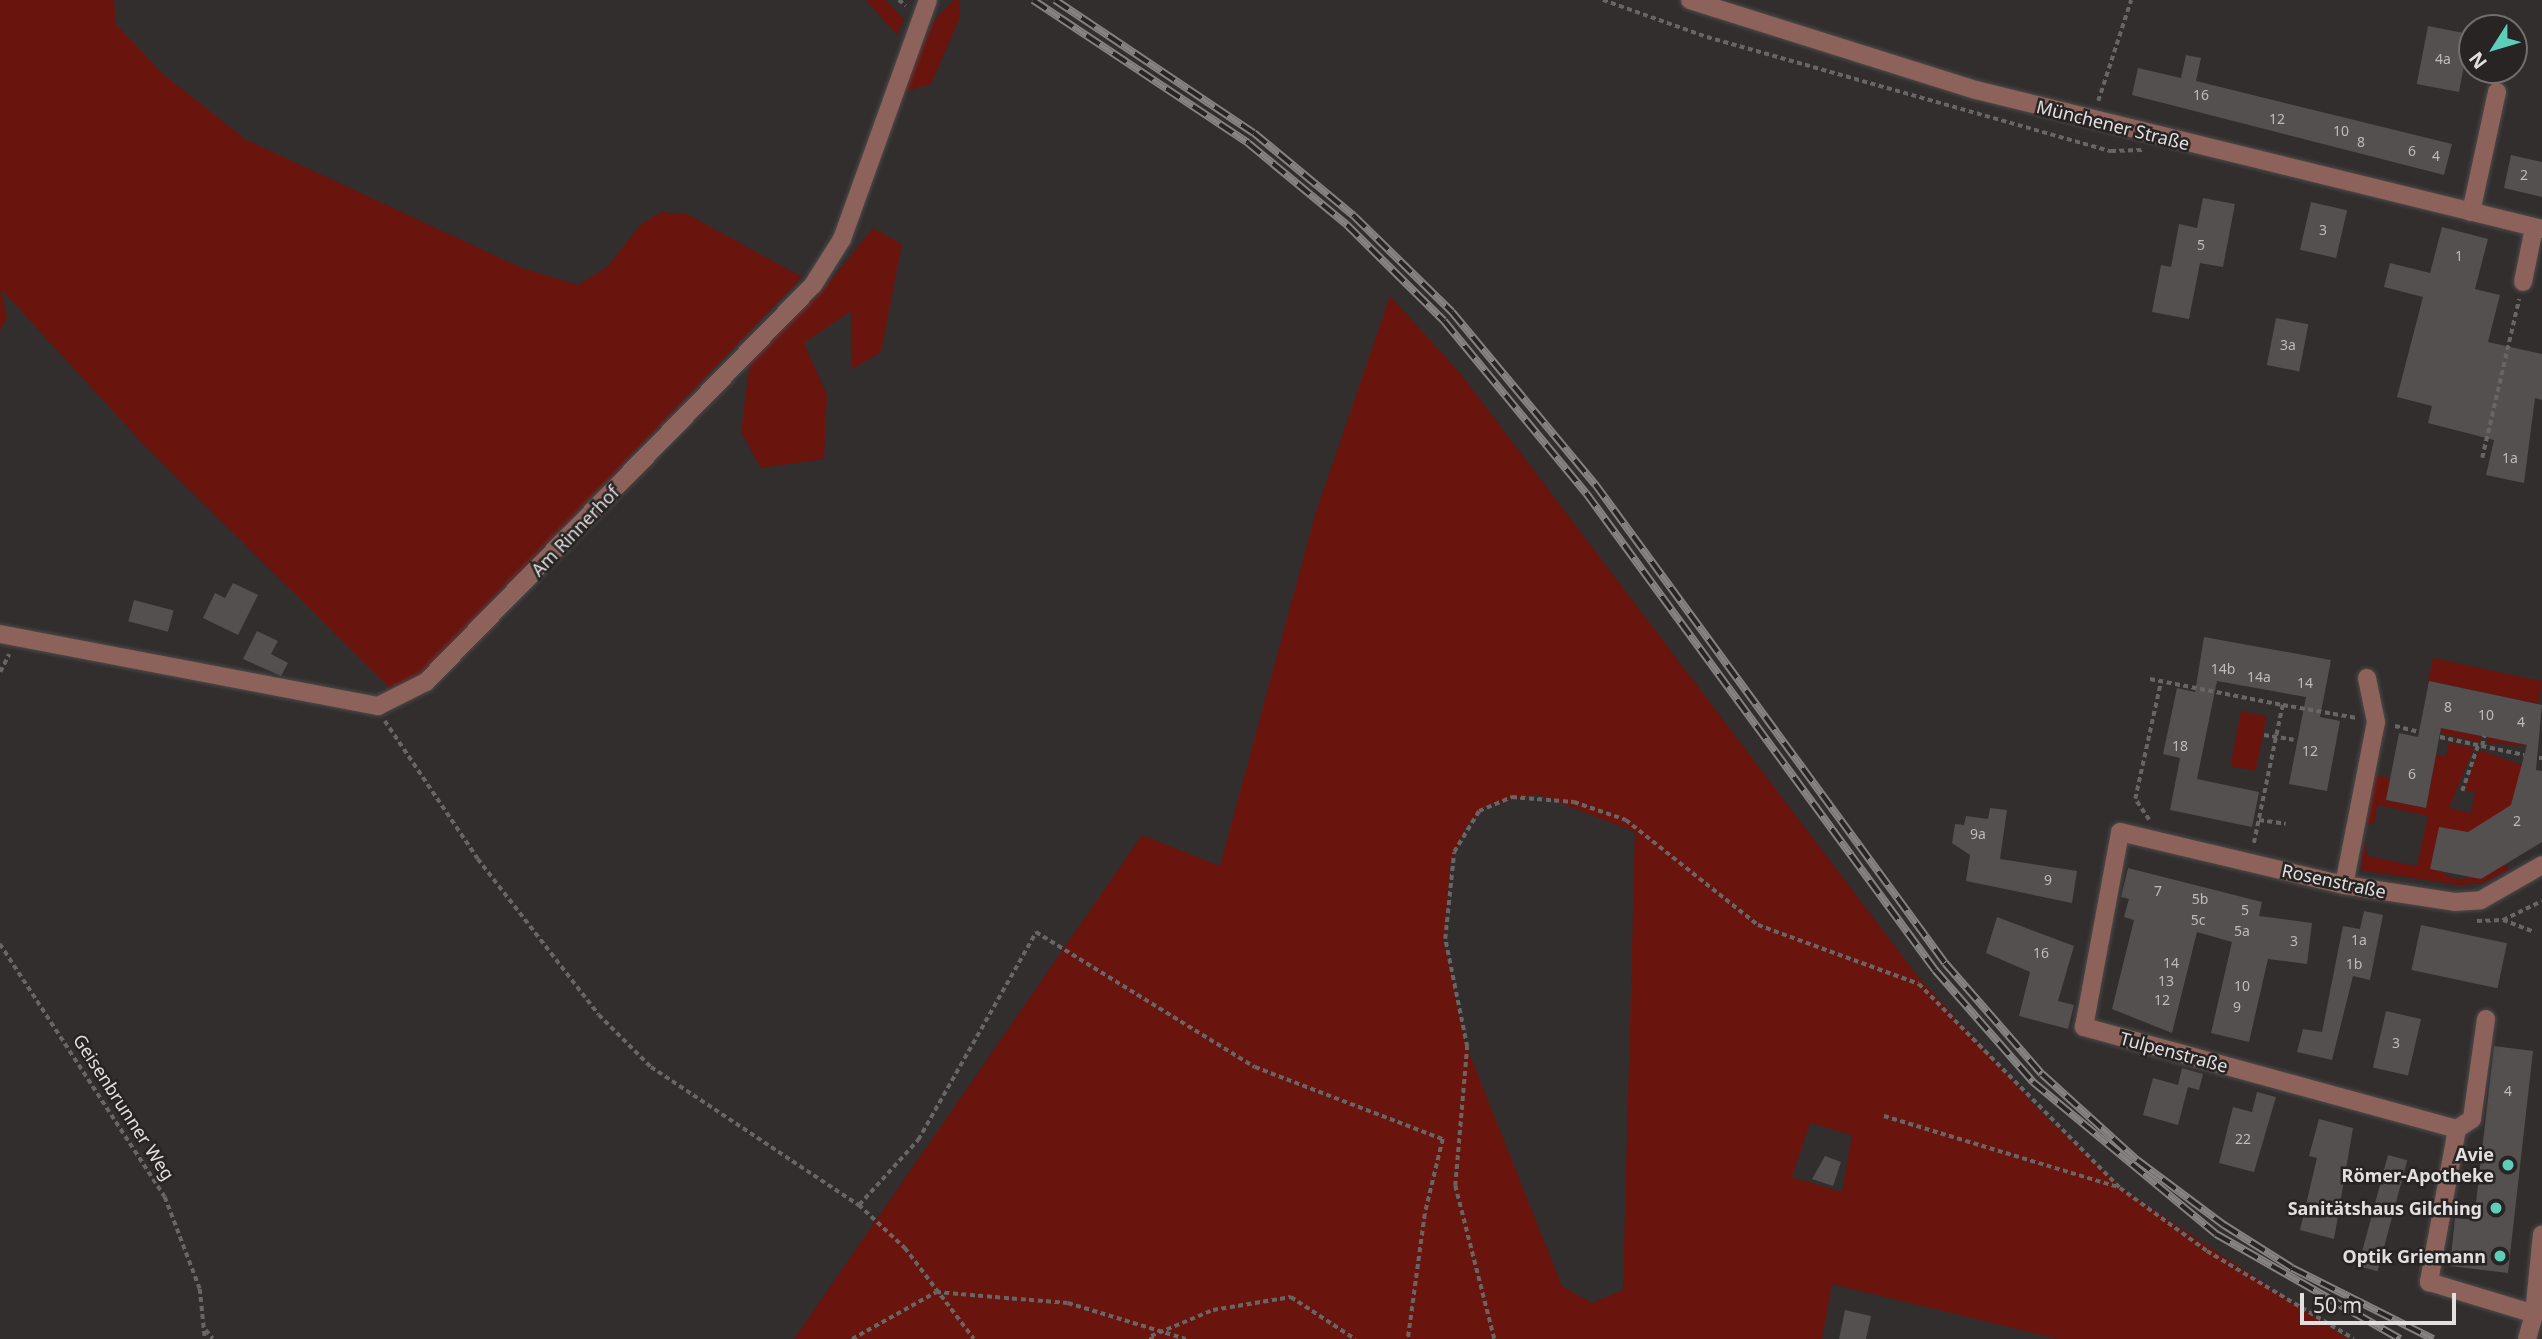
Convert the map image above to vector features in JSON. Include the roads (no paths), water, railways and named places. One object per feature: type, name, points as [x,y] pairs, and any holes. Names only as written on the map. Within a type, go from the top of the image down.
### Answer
[{"type":"street","name":"Am Rinnerhof","points":[[0,634],[378,706],[426,682],[813,285],[842,239],[929,0]]},
{"type":"street","name":"Münchener Straße","points":[[1690,0],[2092,120],[2538,228]]},
{"type":"street","points":[[2471,212],[2497,92]]},
{"type":"street","points":[[2522,282],[2538,228]]},
{"type":"street","points":[[2344,885],[2376,722],[2367,678]]},
{"type":"street","name":"Rosenstraße","points":[[2120,832],[2344,885],[2481,900],[2542,865]]},
{"type":"street","name":"Tulpenstraße","points":[[2120,832],[2084,1027],[2457,1129]]},
{"type":"street","points":[[2486,1019],[2472,1119],[2457,1129],[2435,1221],[2429,1282],[2534,1314]]},
{"type":"street","points":[[2526,1339],[2534,1314],[2542,1234]]},
{"type":"railway","points":[[1033,0],[1248,143],[1347,225],[1444,321],[1586,493],[1935,970],[2033,1082],[2216,1234],[2400,1339]]},
{"type":"railway","points":[[1055,0],[1254,133],[1354,216],[1452,312],[1595,484],[1945,963],[2042,1074],[2137,1160],[2224,1225],[2292,1268],[2433,1339]]},
{"type":"place","name":"Avie Römer-Apotheke","points":[[2508,1165]]},
{"type":"place","name":"Sanitätshaus Gilching","points":[[2496,1208]]},
{"type":"place","name":"Optik Griemann","points":[[2500,1256]]}]
